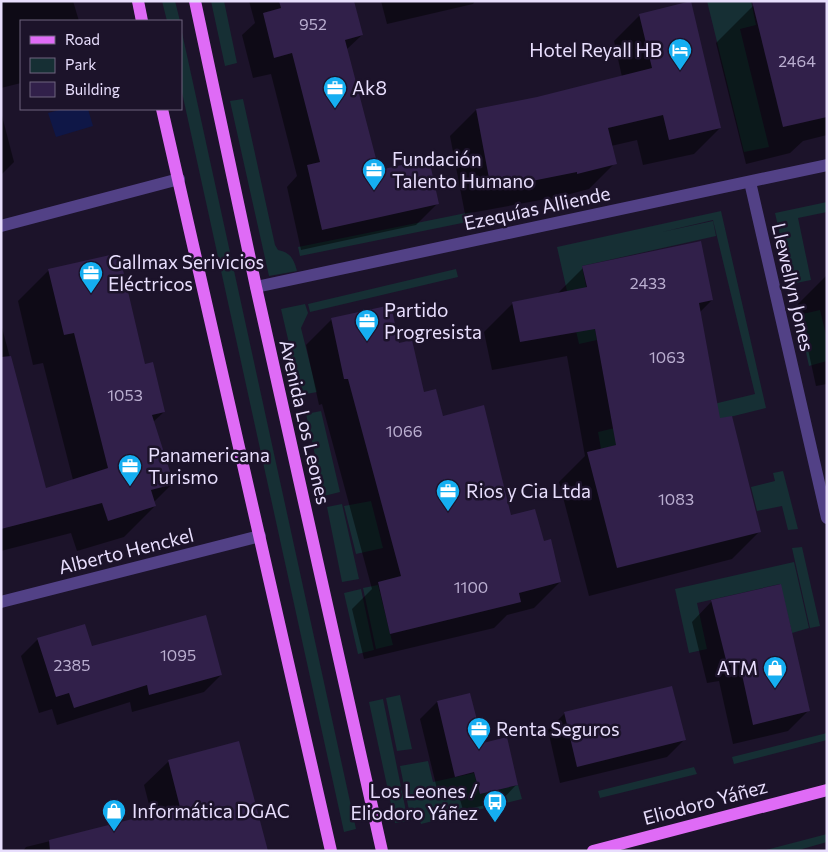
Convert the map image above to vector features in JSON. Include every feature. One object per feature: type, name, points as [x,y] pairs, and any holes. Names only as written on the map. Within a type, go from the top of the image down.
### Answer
[{"type":"main road","points":[[138,1],[142,20]]},
{"type":"main road","name":"Avenida Los Leones","points":[[195,1],[256,287],[382,851]]},
{"type":"main road","points":[[162,110],[331,851]]},
{"type":"main road","name":"Eliodoro Yáñez","points":[[593,851],[827,790]]},
{"type":"street","name":"Ezequías Alliende","points":[[256,287],[827,165]]},
{"type":"street","points":[[1,226],[178,179]]},
{"type":"street","name":"Llewellyn Jones","points":[[750,182],[827,518]]},
{"type":"street","name":"Alberto Henckel","points":[[1,602],[260,536]]},
{"type":"green space","points":[[162,1],[175,1],[180,20],[167,20]]},
{"type":"green space","points":[[211,1],[224,1],[237,63],[225,66]]},
{"type":"green space","points":[[707,1],[751,1],[756,25],[740,29],[769,147],[744,152]]},
{"type":"green space","points":[[182,33],[356,829],[344,832],[182,93]]},
{"type":"green space","points":[[243,99],[275,245],[278,250],[286,252],[291,257],[297,271],[269,276],[230,101]]},
{"type":"green space","points":[[827,202],[827,212],[798,218],[811,280],[791,284],[775,213]]},
{"type":"green space","points":[[721,211],[766,408],[601,449],[598,432],[755,394],[713,220],[662,232],[713,221],[716,236],[582,266],[597,340],[579,344],[557,247]]},
{"type":"green space","points":[[471,212],[472,221],[300,256],[298,247]]},
{"type":"green space","points":[[456,269],[458,277],[310,312],[308,304]]},
{"type":"green space","points":[[305,304],[308,313],[301,328],[317,392],[301,395],[281,309]]},
{"type":"green space","points":[[820,310],[827,339],[827,361],[809,366],[798,315]]},
{"type":"green space","points":[[321,411],[340,492],[324,496],[306,414]]},
{"type":"green space","points":[[783,471],[798,529],[788,530],[782,506],[757,511],[751,487],[775,481],[773,473]]},
{"type":"green space","points":[[371,501],[383,548],[356,554],[344,506]]},
{"type":"green space","points":[[342,504],[359,579],[342,582],[327,507]]},
{"type":"green space","points":[[802,547],[820,626],[810,628],[792,548]]},
{"type":"green space","points":[[794,562],[809,628],[792,633],[780,584],[697,603],[707,649],[689,653],[675,589]]},
{"type":"green space","points":[[378,585],[393,645],[376,649],[363,588]]},
{"type":"green space","points":[[361,589],[374,650],[358,654],[344,593]]},
{"type":"green space","points":[[400,695],[412,749],[397,751],[386,698]]},
{"type":"green space","points":[[383,699],[408,821],[395,823],[369,702]]},
{"type":"green space","points":[[827,733],[827,740],[734,764],[732,757]]},
{"type":"green space","points":[[428,761],[433,782],[474,773],[480,794],[518,785],[522,799],[421,824],[419,818],[411,820],[400,766]]},
{"type":"green space","points":[[694,767],[697,774],[600,798],[598,791]]},
{"type":"green space","points":[[827,834],[827,842],[795,851],[762,851]]},
{"type":"shaded area","points":[[59,110],[88,110],[93,126],[56,137],[48,113]]},
{"type":"building","points":[[279,1],[354,1],[363,35],[345,40],[379,170],[429,159],[439,204],[322,230],[307,165],[320,162],[292,53],[274,58],[263,13],[281,8]]},
{"type":"building","points":[[691,1],[721,128],[669,140],[663,115],[608,128],[617,164],[577,174],[577,172],[491,189],[476,109],[537,97],[652,68],[639,14]]},
{"type":"building","points":[[752,1],[827,1],[827,117],[783,127]]},
{"type":"building","points":[[701,241],[713,300],[699,303],[720,418],[732,416],[761,532],[617,568],[587,452],[616,445],[595,329],[520,342],[512,302],[587,287],[582,266]]},
{"type":"building","points":[[119,253],[145,364],[153,362],[165,412],[152,415],[174,484],[151,490],[156,506],[108,521],[102,503],[1,529],[1,357],[11,356],[46,488],[108,468],[74,333],[64,335],[48,269]]},
{"type":"building","points":[[391,305],[399,343],[412,340],[424,392],[436,389],[443,416],[484,405],[511,515],[535,509],[544,541],[551,539],[561,582],[519,593],[521,602],[390,634],[378,582],[401,576],[348,379],[344,379],[331,318]]},
{"type":"building","points":[[781,584],[810,711],[753,725],[739,661],[727,664],[711,600]]},
{"type":"building","points":[[206,615],[222,675],[149,695],[147,685],[74,708],[69,693],[56,697],[37,638],[85,624],[92,646]]},
{"type":"building","points":[[672,686],[686,740],[577,767],[564,712]]},
{"type":"building","name":"Renta Seguros","points":[[470,693],[483,743],[507,737],[518,785],[480,794],[474,772],[455,777],[437,701]]},
{"type":"building","points":[[239,741],[268,851],[50,851],[49,840],[180,807],[168,760]]},
{"type":"place","name":"Hotel Reyall HB","points":[[680,71]]},
{"type":"place","name":"Ak8","points":[[335,109]]},
{"type":"place","name":"Fundación Talento Humano","points":[[374,191]]},
{"type":"place","name":"Gallmax Serivicios Eléctricos","points":[[91,294]]},
{"type":"place","name":"Partido Progresista","points":[[367,342]]},
{"type":"place","name":"Panamericana Turismo","points":[[130,487]]},
{"type":"place","name":"Rios y Cia Ltda","points":[[448,512]]},
{"type":"place","name":"ATM","points":[[775,689]]},
{"type":"place","name":"Renta Seguros","points":[[479,750]]},
{"type":"place","name":"Los Leones / Eliodoro Yáñez","points":[[495,823]]},
{"type":"place","name":"Informática DGAC","points":[[114,832]]}]
